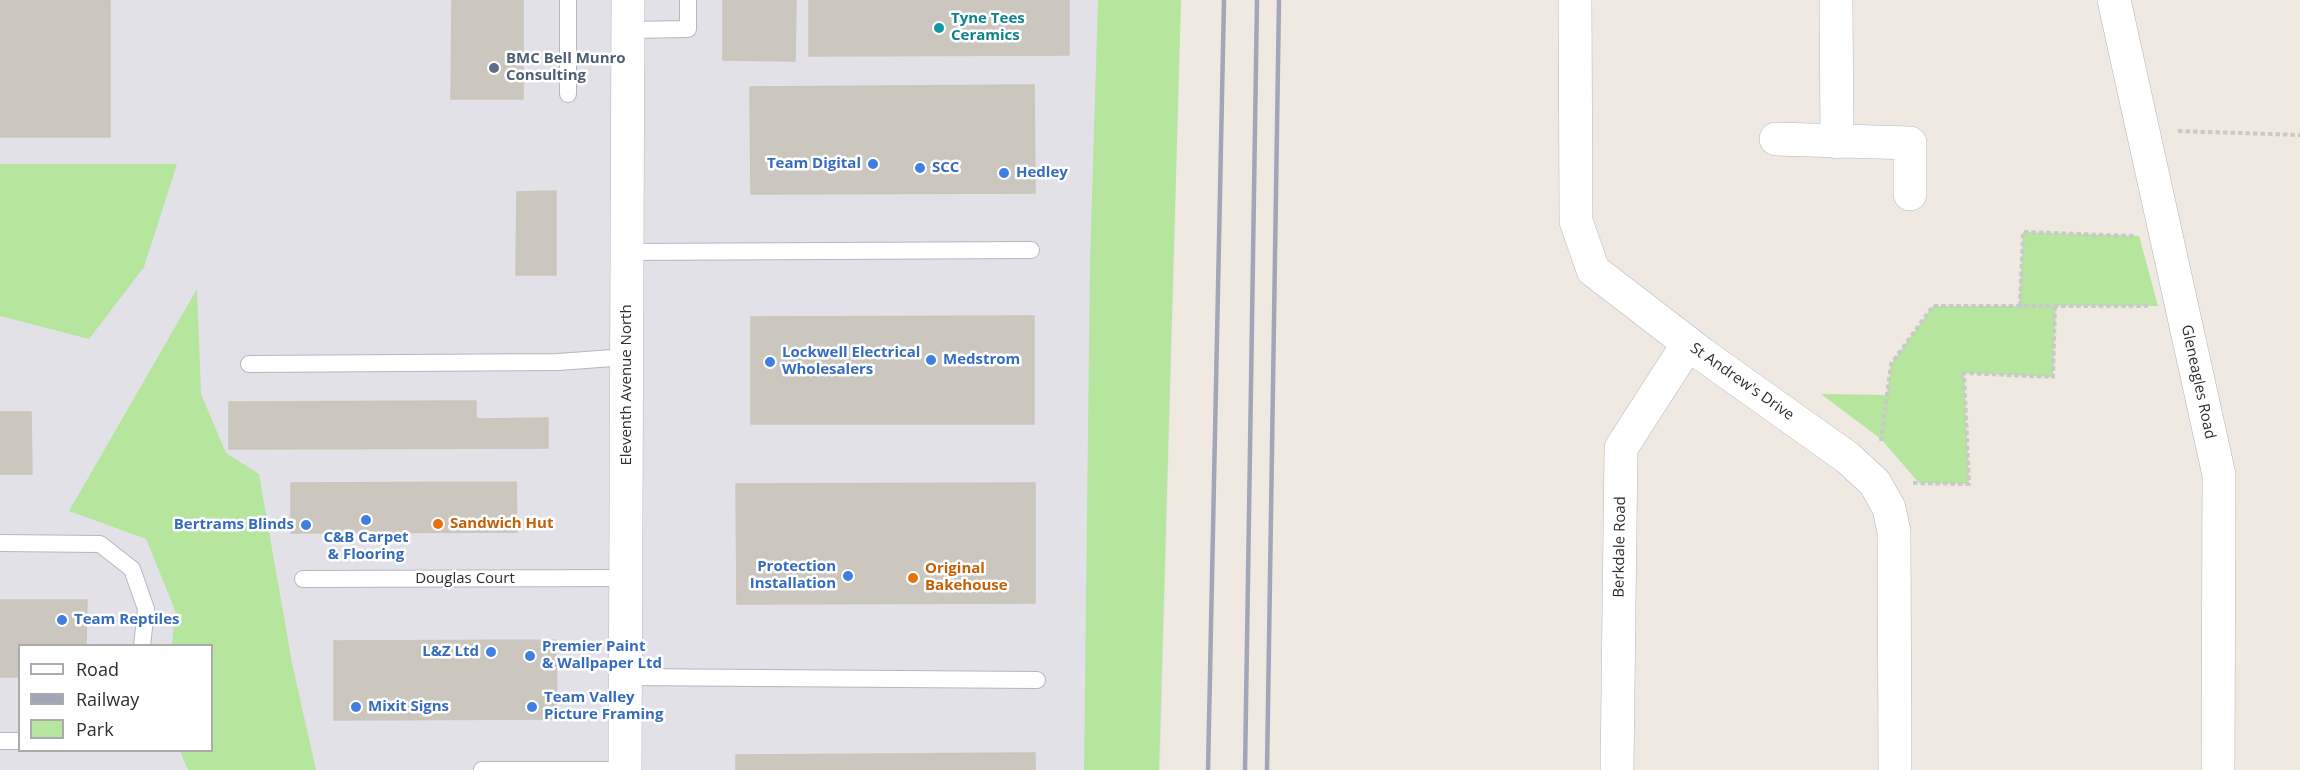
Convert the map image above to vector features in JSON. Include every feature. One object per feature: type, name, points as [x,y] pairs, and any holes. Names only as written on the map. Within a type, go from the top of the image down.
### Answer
[{"type":"street","name":"St Andrew's Drive","points":[[1575,0],[1576,221],[1593,270],[1688,344],[1848,458],[1875,483],[1889,508],[1894,532],[1895,770]]},
{"type":"street","points":[[1836,0],[1837,142]]},
{"type":"street","name":"Gleneagles Road","points":[[2114,0],[2219,475],[2218,770]]},
{"type":"street","name":"Eleventh Avenue North","points":[[625,770],[628,15]]},
{"type":"street","points":[[1776,139],[1910,143],[1910,194]]},
{"type":"street","name":"Berkdale Road","points":[[1617,770],[1621,448],[1688,344]]},
{"type":"lane","points":[[568,0],[568,94]]},
{"type":"lane","points":[[628,15],[688,29],[688,0]]},
{"type":"lane","points":[[627,252],[1031,250]]},
{"type":"lane","points":[[249,364],[558,362],[627,357]]},
{"type":"lane","points":[[0,543],[100,544],[132,569],[146,609],[142,644]]},
{"type":"lane","name":"Douglas Court","points":[[303,579],[626,578]]},
{"type":"lane","points":[[625,677],[1037,680]]},
{"type":"lane","points":[[0,741],[18,741]]},
{"type":"lane","points":[[482,770],[625,770]]},
{"type":"path","points":[[2143,130],[2300,135]]},
{"type":"path","points":[[2019,306],[2023,232],[2167,238]]},
{"type":"path","points":[[2055,306],[2052,376],[1964,373],[1969,484],[1875,483],[1891,363],[1933,306],[2019,306],[2055,306],[2182,306]]},
{"type":"shaded area","points":[[0,0],[1181,0],[1160,770],[0,770]]},
{"type":"green space","points":[[1098,0],[1181,0],[1159,770],[1084,770],[1090,261]]},
{"type":"green space","points":[[0,164],[177,164],[144,267],[89,339],[0,316]]},
{"type":"green space","points":[[2023,232],[2139,236],[2158,306],[2056,306],[2053,377],[1964,373],[1969,484],[1919,483],[1881,439],[1821,394],[1887,395],[1891,364],[1933,306],[2019,306]]},
{"type":"green space","points":[[197,289],[201,394],[226,453],[259,474],[292,663],[316,770],[188,770],[180,752],[213,752],[213,644],[172,644],[175,610],[146,539],[69,511]]},
{"type":"building","points":[[0,0],[110,0],[110,137],[0,137]]},
{"type":"building","points":[[452,0],[523,0],[523,99],[451,99]]},
{"type":"building","points":[[723,0],[796,0],[795,61],[723,60]]},
{"type":"building","name":"Tyne Tees Ceramics","points":[[809,0],[1069,0],[1069,55],[809,56]]},
{"type":"building","points":[[1034,85],[1035,193],[751,194],[750,87]]},
{"type":"building","points":[[556,191],[556,275],[516,275],[517,192]]},
{"type":"building","points":[[1034,316],[1034,424],[751,424],[751,317]]},
{"type":"building","points":[[476,401],[476,419],[548,418],[548,448],[229,449],[229,402]]},
{"type":"building","points":[[0,412],[31,412],[32,474],[0,474]]},
{"type":"building","points":[[516,482],[517,532],[291,533],[291,483]]},
{"type":"building","points":[[1035,483],[1035,603],[737,604],[736,484]]},
{"type":"building","points":[[0,600],[87,600],[86,644],[18,644],[18,677],[0,677]]},
{"type":"building","points":[[556,640],[557,719],[334,720],[334,641]]},
{"type":"building","points":[[1035,753],[1035,770],[736,770],[736,755]]},
{"type":"railway","points":[[1208,770],[1224,0]]},
{"type":"railway","points":[[1245,770],[1257,0]]},
{"type":"railway","points":[[1267,770],[1279,0]]},
{"type":"place","name":"Tyne Tees Ceramics","points":[[939,28]]},
{"type":"place","name":"BMC Bell Munro Consulting","points":[[494,68]]},
{"type":"place","name":"Team Digital","points":[[873,164]]},
{"type":"place","name":"SCC","points":[[920,168]]},
{"type":"place","name":"Hedley","points":[[1004,173]]},
{"type":"place","name":"Medstrom","points":[[931,360]]},
{"type":"place","name":"Lockwell Electrical Wholesalers","points":[[770,362]]},
{"type":"place","name":"C&B Carpet & Flooring","points":[[366,520]]},
{"type":"place","name":"Sandwich Hut","points":[[438,524]]},
{"type":"place","name":"Bertrams Blinds","points":[[306,525]]},
{"type":"place","name":"Protection Installation","points":[[848,576]]},
{"type":"place","name":"Original Bakehouse","points":[[913,578]]},
{"type":"place","name":"Team Reptiles","points":[[62,620]]},
{"type":"place","name":"L&Z Ltd","points":[[491,652]]},
{"type":"place","name":"Premier Paint & Wallpaper Ltd","points":[[530,656]]},
{"type":"place","name":"Mixit Signs","points":[[356,707]]},
{"type":"place","name":"Team Valley Picture Framing","points":[[532,707]]}]
